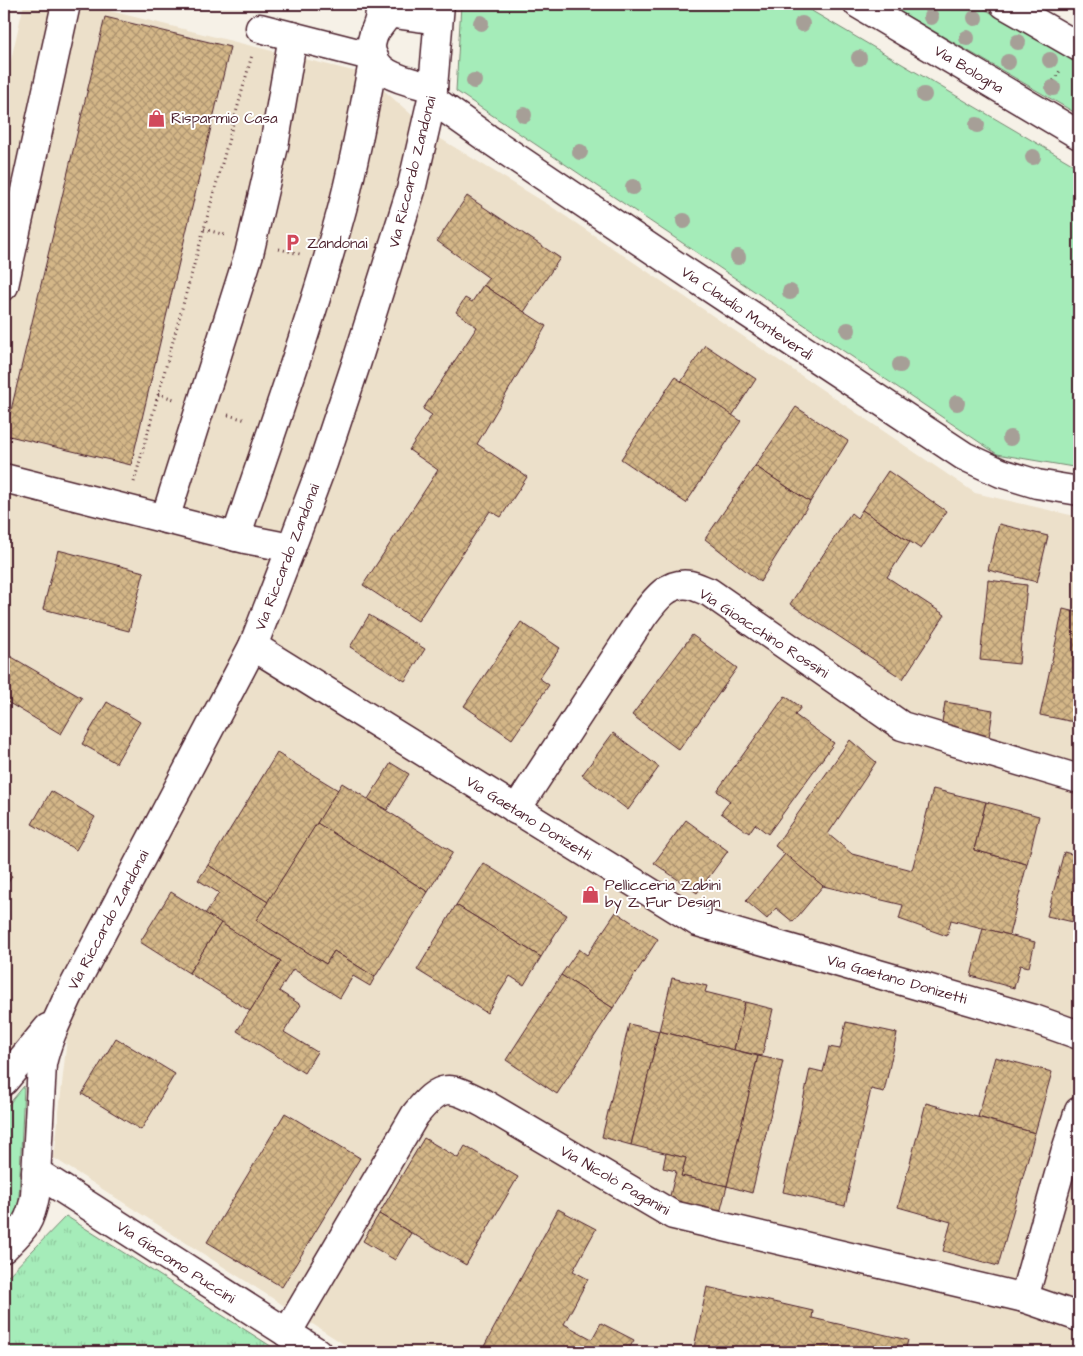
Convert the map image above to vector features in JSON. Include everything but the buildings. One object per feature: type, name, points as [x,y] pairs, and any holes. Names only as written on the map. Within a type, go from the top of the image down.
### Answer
[{"type":"street","points":[[4,286],[66,4]]},
{"type":"street","points":[[236,537],[324,273],[341,211],[358,137],[380,4]]},
{"type":"street","name":"Via Bologna","points":[[858,4],[1079,135]]},
{"type":"street","points":[[1004,4],[1077,46]]},
{"type":"street","name":"Via Riccardo Zandonai","points":[[4,1248],[29,1220],[35,1196],[42,1064],[45,1049],[68,997],[253,646],[322,463],[397,236],[421,151],[433,94],[438,9],[394,14],[386,17],[374,45],[381,70],[433,94]]},
{"type":"street","points":[[260,28],[294,36],[374,45]]},
{"type":"street","points":[[164,518],[249,254],[274,146],[294,36]]},
{"type":"street","name":"Via Claudio Monteverdi","points":[[433,94],[568,193],[964,456],[1001,473],[1037,484],[1079,491]]},
{"type":"street","points":[[4,478],[236,537],[291,548]]},
{"type":"street","name":"Via Gioacchino Rossini","points":[[516,810],[643,616],[656,598],[672,585],[690,585],[709,592],[902,726],[1079,779]]},
{"type":"street","name":"Via Gaetano Donizetti","points":[[253,646],[698,922],[1034,1019],[1079,1035]]},
{"type":"street","name":"Via Riccardo Zandonai","points":[[4,1081],[48,1026],[68,997]]},
{"type":"street","name":"Via Nicolò Paganini","points":[[287,1333],[415,1115],[430,1097],[445,1089],[461,1092],[483,1103],[673,1215],[1024,1298],[1079,1317]]},
{"type":"street","points":[[1024,1298],[1065,1153],[1079,1111]]},
{"type":"street","name":"Via Giacomo Puccini","points":[[36,1172],[317,1352]]},
{"type":"path","points":[[126,509],[260,28]]},
{"type":"path","points":[[1036,110],[1077,46]]},
{"type":"shaded area","points":[[24,4],[82,4],[365,74],[436,136],[549,205],[975,493],[1079,517],[1079,1352],[356,1352],[54,1158],[67,1038],[4,1063],[4,89]]},
{"type":"green space","points":[[461,4],[800,4],[1079,168],[1079,468],[997,454],[456,91]]},
{"type":"green space","points":[[887,4],[976,4],[1079,64],[1079,115]]},
{"type":"green space","points":[[24,1086],[18,1218],[4,1232],[4,1110]]},
{"type":"green space","points":[[66,1216],[280,1352],[4,1352],[4,1280]]},
{"type":"place","name":"Risparmio Casa","points":[[157,118]]},
{"type":"place","name":"Zandonai","points":[[293,243]]},
{"type":"place","name":"Pellicceria Zabini by Z Fur Design","points":[[591,894]]}]
